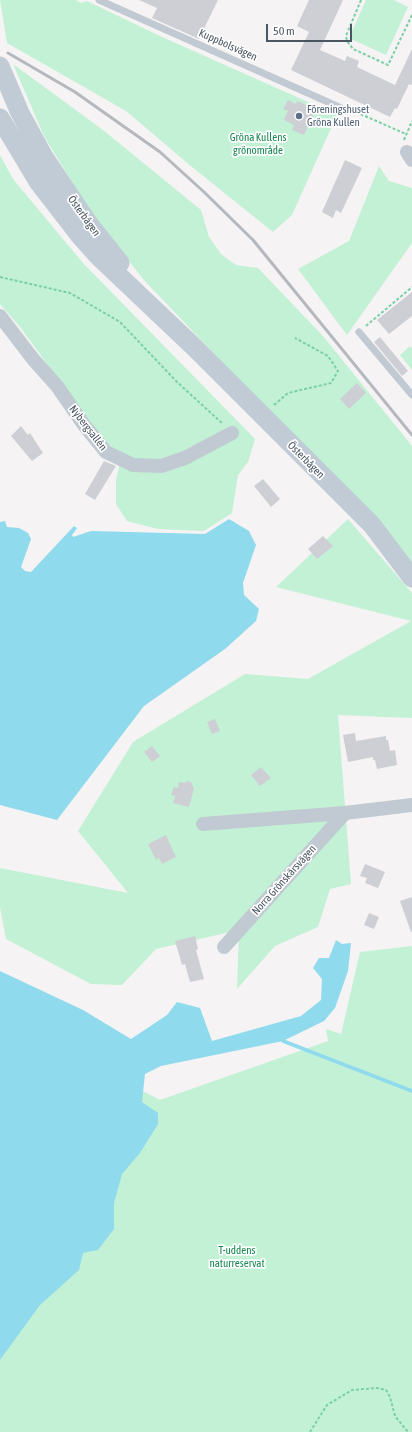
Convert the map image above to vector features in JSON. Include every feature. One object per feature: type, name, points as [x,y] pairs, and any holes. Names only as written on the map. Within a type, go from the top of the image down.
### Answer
[{"type":"main road","name":"Österbågen","points":[[0,66],[20,113],[63,188],[126,270],[195,348]]},
{"type":"main road","name":"Österbågen","points":[[0,118],[38,183],[80,236],[139,296],[195,348],[372,525],[412,578]]},
{"type":"street","name":"Nybergsallén","points":[[0,316],[33,359],[57,386],[84,425],[106,452],[133,465],[161,466],[185,458],[232,432]]},
{"type":"street","points":[[203,824],[344,813],[412,805]]},
{"type":"street","name":"Norra Grönskärsvägen","points":[[224,947],[344,813]]},
{"type":"lane","name":"Kuppbolsvägen","points":[[99,0],[348,111]]},
{"type":"lane","points":[[359,332],[412,395]]},
{"type":"path","points":[[361,0],[346,36],[347,41],[353,49],[388,65],[412,15]]},
{"type":"path","points":[[348,111],[353,111],[406,134]]},
{"type":"path","points":[[410,156],[404,140],[412,121]]},
{"type":"path","points":[[0,277],[70,293],[120,322],[177,382],[232,432]]},
{"type":"path","points":[[359,332],[379,313],[412,287]]},
{"type":"path","points":[[262,416],[288,393],[331,383],[338,371],[328,356],[295,338]]},
{"type":"path","points":[[310,1432],[327,1405],[352,1390],[377,1388],[386,1390],[390,1397],[395,1416],[408,1432]]},
{"type":"green space","name":"Gröna Kullens grönområde","points":[[0,0],[76,0],[81,3],[87,1],[160,36],[337,115],[292,215],[273,232],[192,167],[126,111],[7,43]]},
{"type":"green space","points":[[366,0],[394,0],[408,7],[386,55],[349,38]]},
{"type":"green space","points":[[13,64],[103,130],[201,210],[209,237],[221,254],[236,265],[258,268],[323,336],[412,446],[412,567],[274,417],[143,279],[89,210],[44,136]]},
{"type":"green space","points":[[0,155],[13,179],[83,263],[255,439],[248,462],[238,475],[232,513],[204,531],[158,529],[127,521],[116,504],[116,480],[122,454],[107,446],[20,327],[0,304]]},
{"type":"green space","points":[[379,166],[389,181],[412,188],[412,243],[347,335],[298,269],[349,241]]},
{"type":"green space","points":[[410,346],[412,348],[412,370],[400,355]]},
{"type":"green space","points":[[348,519],[412,593],[412,718],[338,715],[351,884],[330,889],[318,927],[275,946],[237,989],[239,930],[156,949],[122,985],[91,984],[6,939],[0,907],[0,868],[128,893],[78,831],[133,742],[245,674],[308,679],[411,621],[276,587]]},
{"type":"green space","name":"T-uddens naturreservat","points":[[412,946],[412,1432],[0,1432],[0,1124],[108,1073],[160,1100],[328,1041],[326,1029],[341,1034],[360,952]]},
{"type":"water","points":[[229,519],[249,531],[256,545],[243,583],[244,595],[259,609],[256,621],[225,649],[144,706],[57,820],[0,805],[0,522],[5,521],[7,527],[19,528],[28,533],[31,539],[21,567],[25,571],[31,572],[74,526],[77,528],[72,535],[73,537],[91,531],[205,534]]},
{"type":"water","points":[[336,940],[342,944],[351,943],[348,971],[335,1008],[324,1021],[283,1041],[161,1066],[145,1074],[142,1102],[158,1113],[158,1124],[140,1153],[122,1174],[114,1203],[114,1229],[98,1250],[83,1253],[79,1270],[40,1305],[0,1360],[0,971],[83,1010],[131,1039],[167,1015],[177,1002],[200,1008],[212,1041],[301,1016],[321,1000],[322,979],[313,968],[319,958],[329,958]]},
{"type":"building","points":[[139,0],[218,0],[199,39],[152,18],[157,8]]},
{"type":"building","points":[[309,0],[343,0],[320,50],[345,61],[347,56],[359,61],[357,67],[395,85],[412,49],[412,85],[409,84],[397,109],[395,108],[390,117],[291,70],[309,32],[297,26]]},
{"type":"building","name":"Föreningshuset Gröna Kullen","points":[[288,100],[296,104],[297,101],[309,106],[308,109],[315,112],[304,135],[292,130],[294,125],[284,120],[288,111],[283,109]]},
{"type":"building","points":[[345,160],[362,168],[341,213],[336,210],[333,218],[322,212]]},
{"type":"building","points":[[412,292],[412,316],[389,334],[377,320]]},
{"type":"building","points":[[380,337],[408,371],[402,376],[374,342]]},
{"type":"building","points":[[357,383],[366,393],[349,409],[340,399]]},
{"type":"building","points":[[21,426],[28,435],[30,433],[43,453],[32,461],[11,436]]},
{"type":"building","points":[[104,461],[116,466],[95,500],[85,494]]},
{"type":"building","points":[[263,479],[280,499],[271,507],[254,486]]},
{"type":"building","points":[[323,536],[333,546],[317,559],[308,549]]},
{"type":"building","points":[[215,719],[220,731],[212,734],[207,722]]},
{"type":"building","points":[[355,733],[356,741],[386,736],[390,751],[395,750],[397,765],[377,769],[373,757],[348,762],[343,735]]},
{"type":"building","points":[[152,746],[160,756],[152,762],[144,752]]},
{"type":"building","points":[[261,767],[271,778],[260,786],[251,775]]},
{"type":"building","points":[[187,781],[191,782],[194,789],[189,807],[173,803],[175,796],[171,795],[174,787],[178,788],[179,782],[184,783]]},
{"type":"building","points":[[166,835],[176,857],[162,864],[159,858],[156,860],[148,844]]},
{"type":"building","points":[[365,864],[385,872],[378,888],[365,883],[367,878],[360,876]]},
{"type":"building","points":[[412,897],[412,932],[411,932],[400,901]]},
{"type":"building","points":[[369,913],[379,917],[374,929],[364,925]]},
{"type":"building","points":[[195,936],[198,949],[196,950],[204,979],[190,982],[185,964],[182,965],[175,941]]},
{"type":"waterway","points":[[283,1041],[412,1091]]},
{"type":"railway","points":[[8,53],[75,92],[160,152],[204,192],[253,240],[412,435]]},
{"type":"place","name":"Föreningshuset Gröna Kullen","points":[[299,116]]}]
